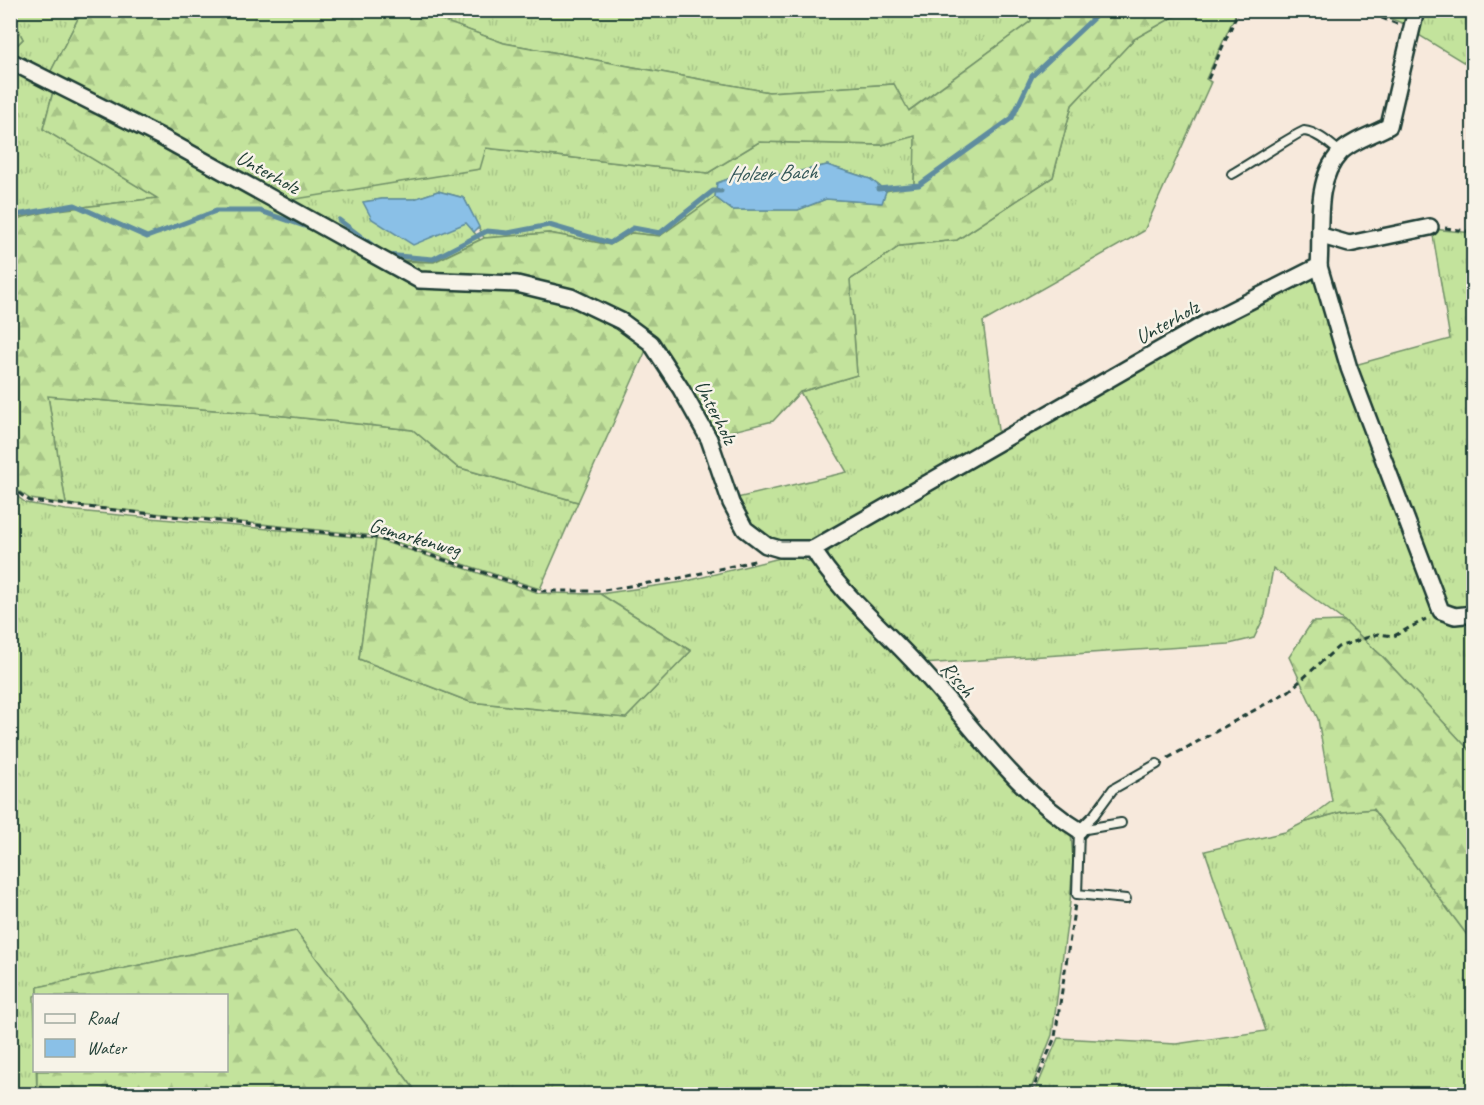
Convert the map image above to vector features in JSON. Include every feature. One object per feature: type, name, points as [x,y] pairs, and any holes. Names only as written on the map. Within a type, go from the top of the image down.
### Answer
[{"type":"street","points":[[1416,10],[1389,126],[1340,152],[1326,174],[1321,204],[1322,237],[1319,266],[1349,368],[1441,611],[1455,616],[1473,614]]},
{"type":"street","name":"Unterholz","points":[[10,61],[161,137],[419,280],[517,284],[571,297],[621,321],[651,343],[681,389],[709,439],[737,515],[745,529],[766,545]]},
{"type":"street","points":[[1322,237],[1349,244],[1430,226]]},
{"type":"street","name":"Unterholz","points":[[813,549],[1210,321],[1319,266]]},
{"type":"street","points":[[766,545],[794,550],[813,549]]},
{"type":"street","name":"Risch","points":[[813,549],[828,571],[915,662],[1010,770],[1056,815],[1079,830]]},
{"type":"lane","points":[[1232,174],[1258,160],[1297,133],[1305,131],[1340,152]]},
{"type":"lane","points":[[1126,899],[1077,894],[1079,830],[1094,815],[1113,789],[1157,764]]},
{"type":"lane","points":[[1079,830],[1121,823]]},
{"type":"path","points":[[1208,79],[1239,10]]},
{"type":"path","points":[[1362,10],[1382,18]]},
{"type":"path","points":[[1430,226],[1473,232]]},
{"type":"path","name":"Gemarkenweg","points":[[10,487],[30,501],[377,538],[540,591],[598,591],[680,578],[760,559],[766,545]]},
{"type":"path","points":[[1157,764],[1289,691],[1338,647],[1378,634],[1394,636],[1441,611]]},
{"type":"path","points":[[1031,1095],[1054,1037],[1077,894]]},
{"type":"green space","points":[[414,10],[504,43],[769,92],[894,84],[909,111],[1031,21],[1031,11],[1184,11],[1134,39],[1072,105],[1053,177],[957,240],[900,246],[850,280],[857,375],[800,392],[773,421],[713,436],[671,361],[570,295],[420,278],[389,261],[434,262],[484,238],[549,233],[610,245],[631,233],[660,236],[715,197],[732,210],[798,210],[826,199],[881,203],[886,191],[914,185],[915,136],[882,145],[759,142],[708,173],[486,148],[480,169],[290,200],[49,75],[82,11]]},
{"type":"green space","points":[[1031,10],[1031,21],[908,111],[894,84],[769,92],[504,43],[414,11]]},
{"type":"green space","points":[[10,11],[82,11],[49,75],[11,56],[11,51],[23,39]]},
{"type":"green space","points":[[1184,11],[1237,11],[1206,79],[1211,82],[1144,231],[983,322],[999,437],[813,541],[786,542],[760,534],[747,521],[737,498],[847,472],[800,392],[857,375],[850,280],[900,246],[957,240],[1053,177],[1072,105],[1134,39]]},
{"type":"green space","points":[[1370,11],[1413,11],[1410,26]]},
{"type":"green space","points":[[1417,11],[1473,11],[1473,68],[1412,31]]},
{"type":"green space","points":[[10,16],[23,39],[11,51],[10,51]]},
{"type":"green space","points":[[10,66],[54,88],[43,129],[158,198],[50,211],[11,220]]},
{"type":"green space","points":[[54,88],[417,282],[517,286],[570,300],[621,324],[647,348],[578,502],[457,467],[413,430],[275,415],[48,396],[66,504],[30,499],[13,487],[11,484],[11,220],[50,211],[157,198],[43,129]]},
{"type":"green space","points":[[916,135],[914,185],[886,191],[870,179],[827,165],[788,174],[739,175],[717,183],[715,197],[660,236],[631,233],[611,245],[549,233],[484,238],[464,198],[438,191],[414,199],[382,199],[363,202],[467,223],[480,240],[433,262],[388,259],[290,200],[486,148],[708,173],[759,142],[882,145]]},
{"type":"green space","points":[[1432,229],[1473,233],[1473,611],[1442,609],[1351,366],[1450,339]]},
{"type":"green space","points":[[1317,270],[1438,611],[1473,617],[1473,754],[1383,657],[1344,621],[1273,568],[1265,615],[1254,638],[1229,644],[922,664],[831,568],[827,558],[830,548],[1048,419]]},
{"type":"green space","points":[[48,396],[275,415],[413,430],[457,467],[578,502],[540,589],[377,536],[66,504]]},
{"type":"green space","points":[[10,491],[26,503],[66,510],[376,539],[359,659],[470,702],[626,718],[691,651],[600,594],[683,582],[795,556],[814,564],[1055,823],[1071,833],[1073,860],[1070,902],[1052,1035],[1029,1094],[418,1094],[296,931],[38,987],[38,994],[33,994],[33,1072],[36,1072],[37,1094],[11,1094]]},
{"type":"green space","points":[[376,539],[539,593],[600,594],[691,651],[626,718],[470,702],[359,659]]},
{"type":"green space","points":[[1344,621],[1383,657],[1473,754],[1473,943],[1373,809],[1341,812],[1303,823],[1332,801],[1318,719],[1289,657],[1312,622]]},
{"type":"green space","points":[[1373,809],[1473,943],[1473,1094],[1034,1094],[1058,1038],[1176,1044],[1266,1031],[1205,851],[1285,832],[1303,823],[1341,812]]},
{"type":"green space","points":[[296,931],[418,1094],[37,1094],[37,1072],[228,1072],[228,994],[38,994],[38,987]]},
{"type":"water","points":[[827,165],[870,179],[886,191],[882,203],[826,199],[798,210],[732,210],[715,197],[717,183],[739,175],[788,174]]},
{"type":"water","points":[[438,191],[464,198],[479,227],[474,232],[466,223],[413,245],[372,219],[363,202],[382,199],[414,199]]},
{"type":"waterway","name":"Holzer Bach","points":[[878,189],[919,185],[1012,118],[1032,76],[1102,10]]},
{"type":"waterway","name":"Holzer Bach","points":[[386,255],[433,259],[487,231],[508,233],[549,225],[610,243],[633,228],[660,233],[713,191],[721,191]]},
{"type":"waterway","name":"Holzer Bach","points":[[10,216],[75,205],[147,237],[216,211],[260,211],[310,228]]},
{"type":"waterway","name":"Holzer Bach","points":[[339,220],[376,248]]}]
